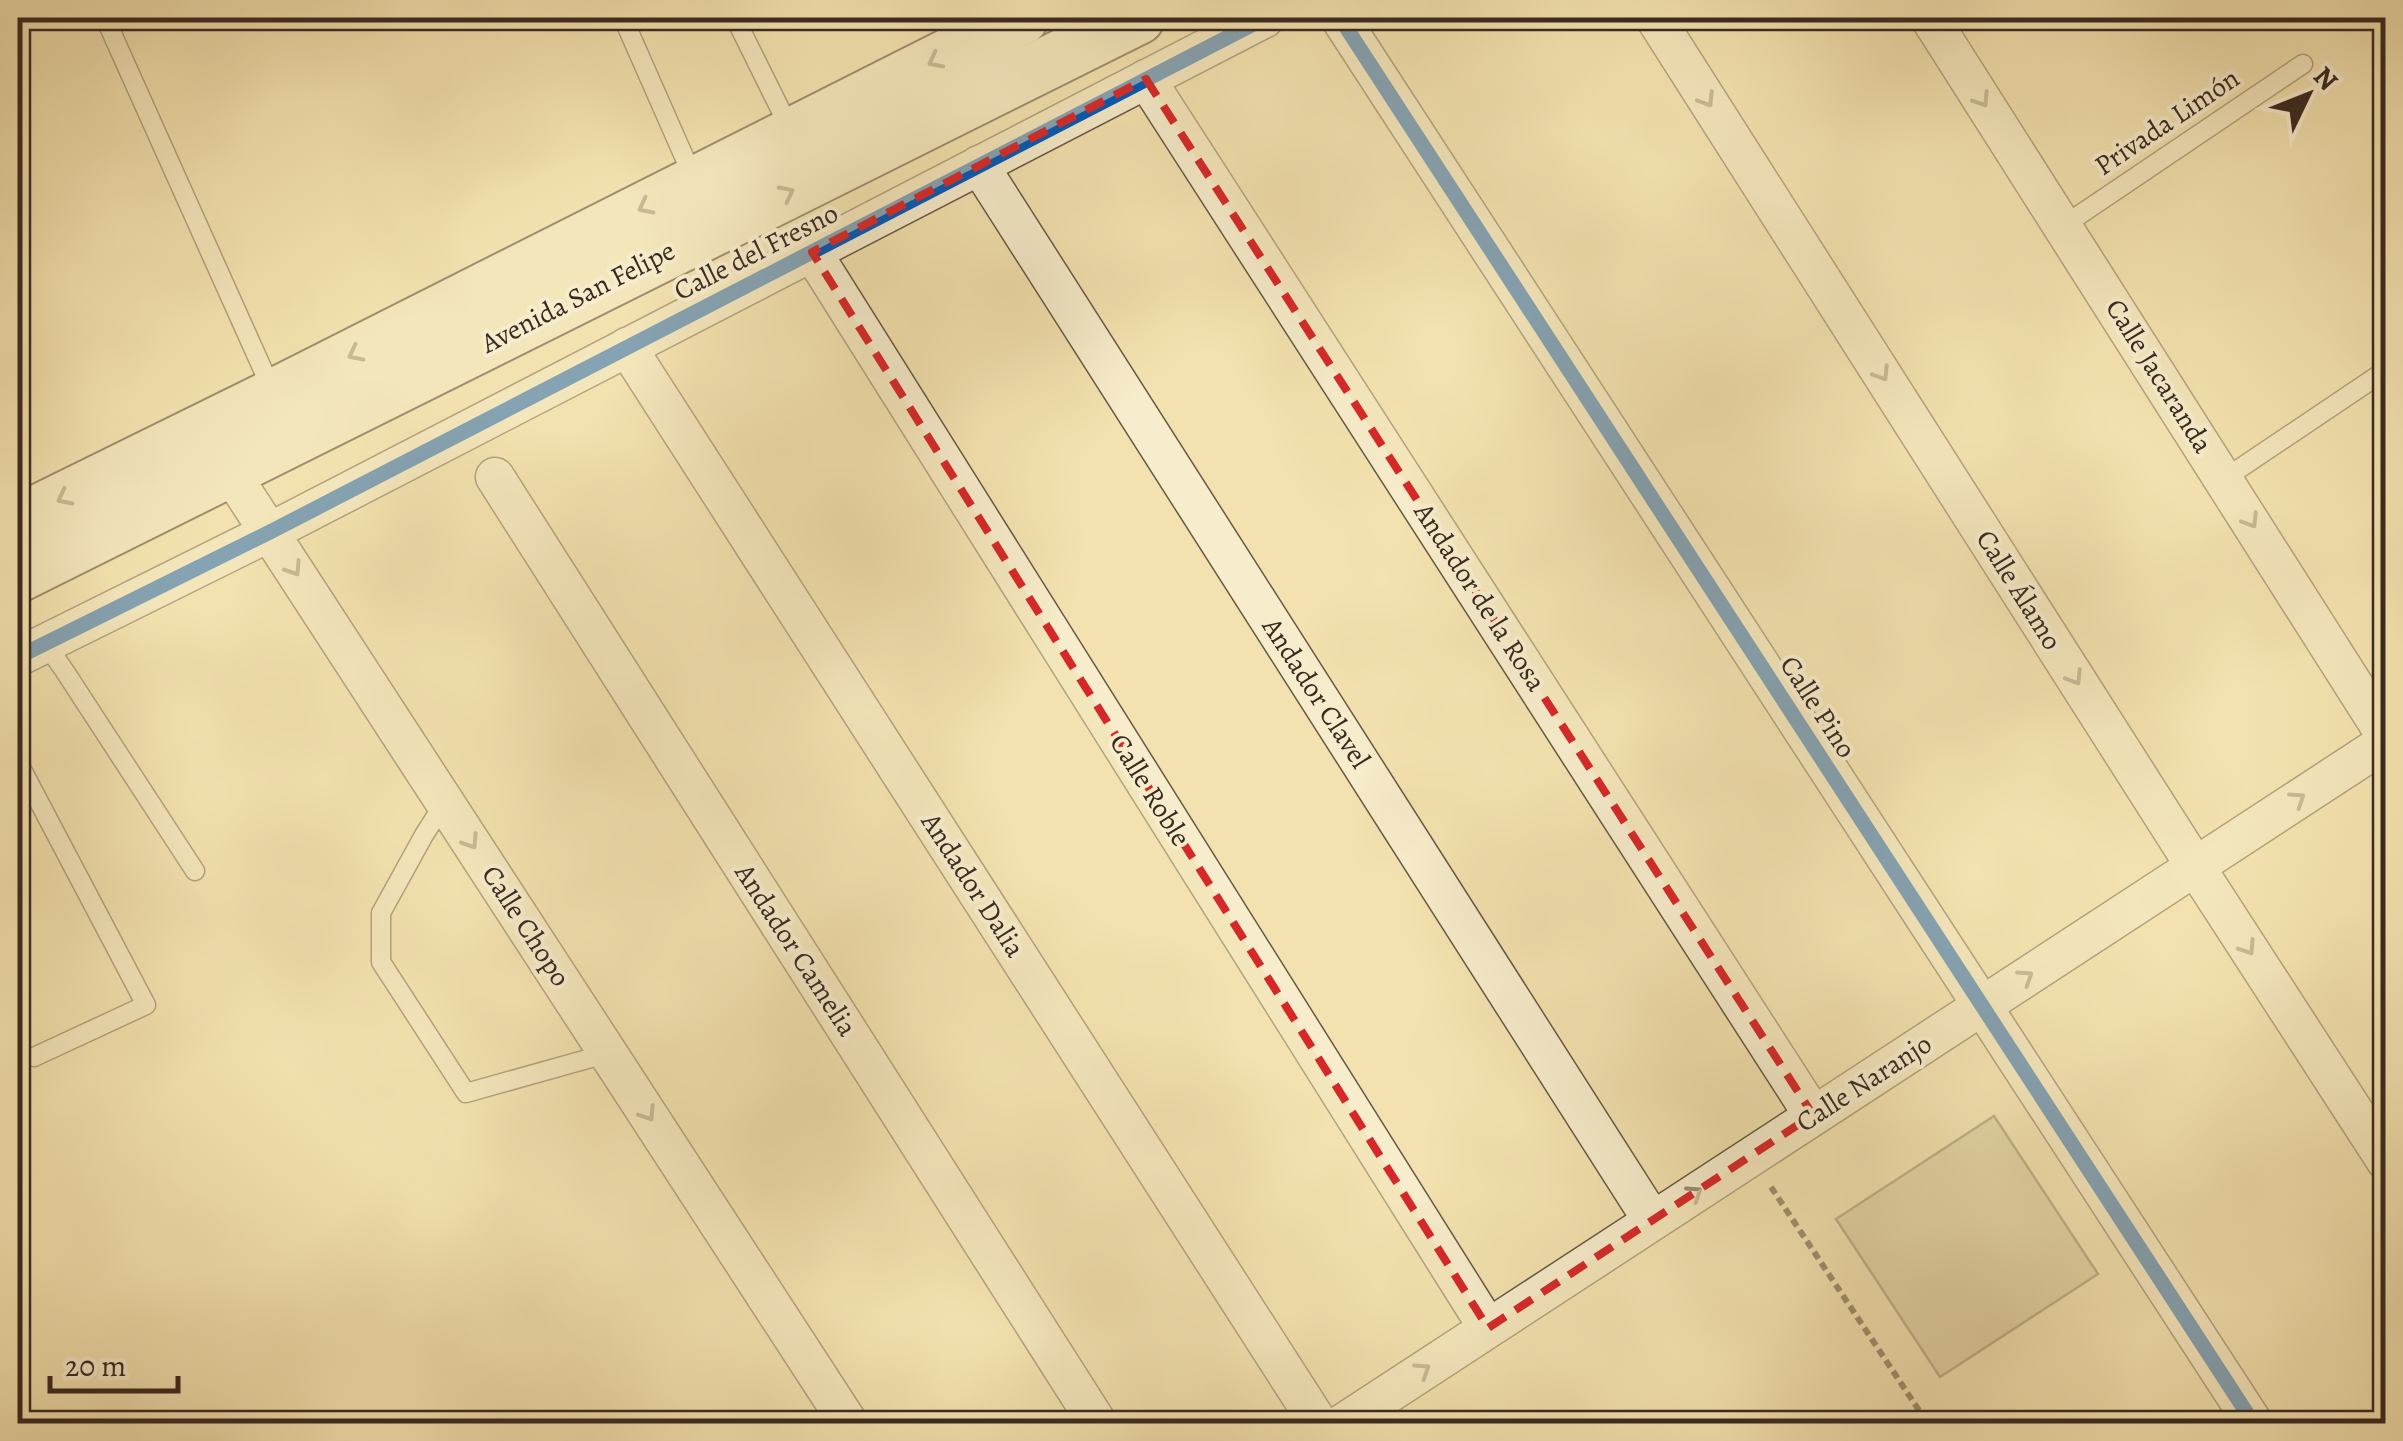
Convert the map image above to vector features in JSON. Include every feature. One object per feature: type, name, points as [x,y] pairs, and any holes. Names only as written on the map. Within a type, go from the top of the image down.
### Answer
[{"type":"main road","name":"Avenida San Felipe","points":[[18,576],[216,450],[274,395],[1022,18]]},
{"type":"main road","name":"Avenida San Felipe","points":[[18,521],[216,450],[1138,18]]},
{"type":"street","name":"Calle del Fresno","points":[[270,532],[1265,18]]},
{"type":"street","name":"Calle Pino","points":[[1340,18],[2254,1424]]},
{"type":"street","name":"Calle Álamo","points":[[1655,18],[2386,1161]]},
{"type":"street","name":"Calle Jacaranda","points":[[1930,18],[2386,739]]},
{"type":"street","name":"Andador de la Rosa","points":[[1146,79],[1813,1116]]},
{"type":"street","name":"Andador Clavel","points":[[980,165],[1652,1220]]},
{"type":"street","name":"Calle Roble","points":[[812,252],[1488,1328]]},
{"type":"street","name":"Andador Dalia","points":[[627,347],[1319,1424]]},
{"type":"street","name":"Calle Chopo","points":[[216,450],[849,1424]]},
{"type":"street","name":"Andador Camelia","points":[[495,477],[1098,1424]]},
{"type":"street","points":[[31,650],[270,532]]},
{"type":"street","name":"Calle Naranjo","points":[[1342,1424],[2386,739]]},
{"type":"lane","points":[[104,18],[274,395]]},
{"type":"lane","points":[[623,18],[694,182]]},
{"type":"lane","points":[[735,18],[792,133]]},
{"type":"lane","name":"Privada Limón","points":[[2063,226],[2302,64]]},
{"type":"lane","points":[[2224,478],[2386,370]]},
{"type":"lane","points":[[31,650],[64,670],[195,871]]},
{"type":"lane","points":[[18,762],[146,1005],[34,1057]]},
{"type":"lane","points":[[445,802],[381,913],[380,962],[466,1093],[608,1054]]},
{"type":"path","points":[[1750,1156],[1928,1424]]},
{"type":"highlighted area","points":[[1146,79],[1813,1115],[1488,1328],[812,252]]},
{"type":"shaded area","points":[[1994,1116],[2098,1274],[1940,1377],[1836,1219]]},
{"type":"cycle path","points":[[18,657],[270,532],[1265,18]]},
{"type":"cycle path","points":[[1340,18],[2254,1424]]}]
